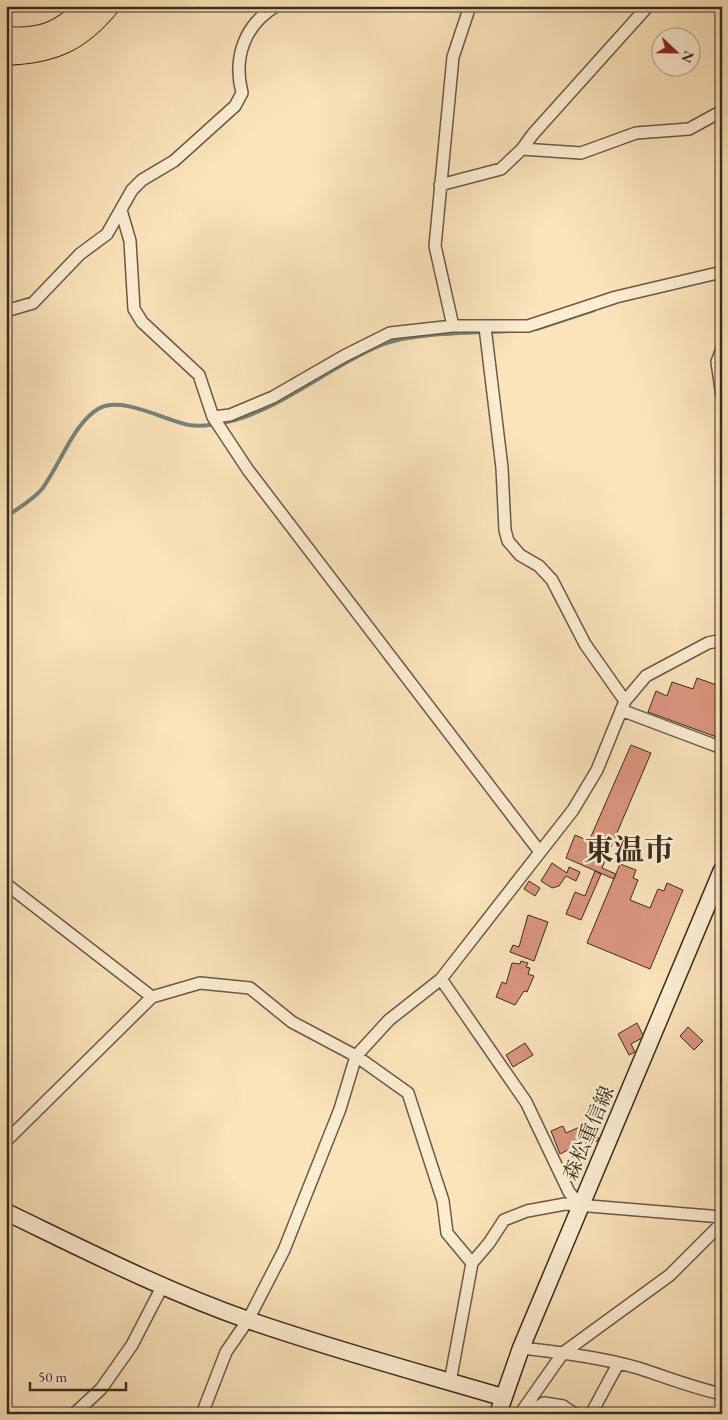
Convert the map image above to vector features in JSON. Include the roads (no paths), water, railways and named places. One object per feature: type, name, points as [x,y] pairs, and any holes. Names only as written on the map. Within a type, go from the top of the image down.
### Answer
[{"type":"highway","points":[[6,37],[24,38],[53,33],[70,22],[86,6]]},
{"type":"highway","points":[[6,55],[32,54],[57,47],[78,37],[96,22],[108,6]]},
{"type":"main road","name":"森松重信線","points":[[498,1414],[502,1397],[521,1348],[722,870]]},
{"type":"main road","points":[[6,1212],[163,1285],[248,1320],[502,1397]]},
{"type":"street","points":[[6,311],[33,303],[80,254],[107,234],[132,190],[142,180],[174,161],[235,106],[242,93],[240,82],[240,47],[253,27],[276,6]]},
{"type":"street","points":[[454,326],[436,246],[453,57],[470,6]]},
{"type":"street","points":[[440,186],[501,169],[522,149],[533,134],[648,6]]},
{"type":"street","points":[[522,149],[582,153],[636,133],[689,129],[722,111]]},
{"type":"street","points":[[121,210],[130,241],[134,309],[142,322],[199,375],[213,417],[248,470],[324,572],[540,852]]},
{"type":"street","points":[[213,417],[230,416],[273,397],[344,356],[390,333],[454,326],[528,326],[616,297],[722,272]]},
{"type":"street","points":[[485,327],[502,468],[505,530],[508,541],[520,555],[539,566],[552,580],[585,644],[623,706],[722,748]]},
{"type":"street","points":[[722,349],[717,362],[722,396]]},
{"type":"street","points":[[202,1414],[226,1352],[248,1320],[284,1250],[340,1109],[356,1056],[389,1020],[441,979],[573,810],[597,770],[623,706],[646,676],[708,643],[722,640]]},
{"type":"street","points":[[6,884],[152,997]]},
{"type":"street","points":[[441,979],[478,1029],[526,1102],[569,1192],[580,1205]]},
{"type":"street","points":[[6,1142],[152,997],[200,983],[250,988],[292,1022],[356,1056],[408,1093],[443,1202],[447,1233],[472,1263]]},
{"type":"street","points":[[450,1382],[472,1263],[489,1243],[504,1220],[528,1211],[565,1204],[722,1217]]},
{"type":"street","points":[[520,1414],[563,1353],[670,1275],[722,1223]]},
{"type":"street","points":[[74,1414],[101,1389],[132,1345],[163,1285]]},
{"type":"street","points":[[521,1348],[563,1353],[636,1368],[698,1389],[722,1394]]},
{"type":"street","points":[[591,1414],[618,1364]]},
{"type":"street","points":[[525,1414],[544,1403],[563,1406],[575,1414]]},
{"type":"waterway","points":[[536,329],[594,310]]},
{"type":"waterway","points":[[6,517],[42,489],[81,424],[98,409],[107,405],[118,405],[143,410],[189,425],[217,424],[246,417],[265,409],[342,365],[392,341],[443,334],[510,331]]},
{"type":"district","name":"東温市","points":[[629,849]]}]
